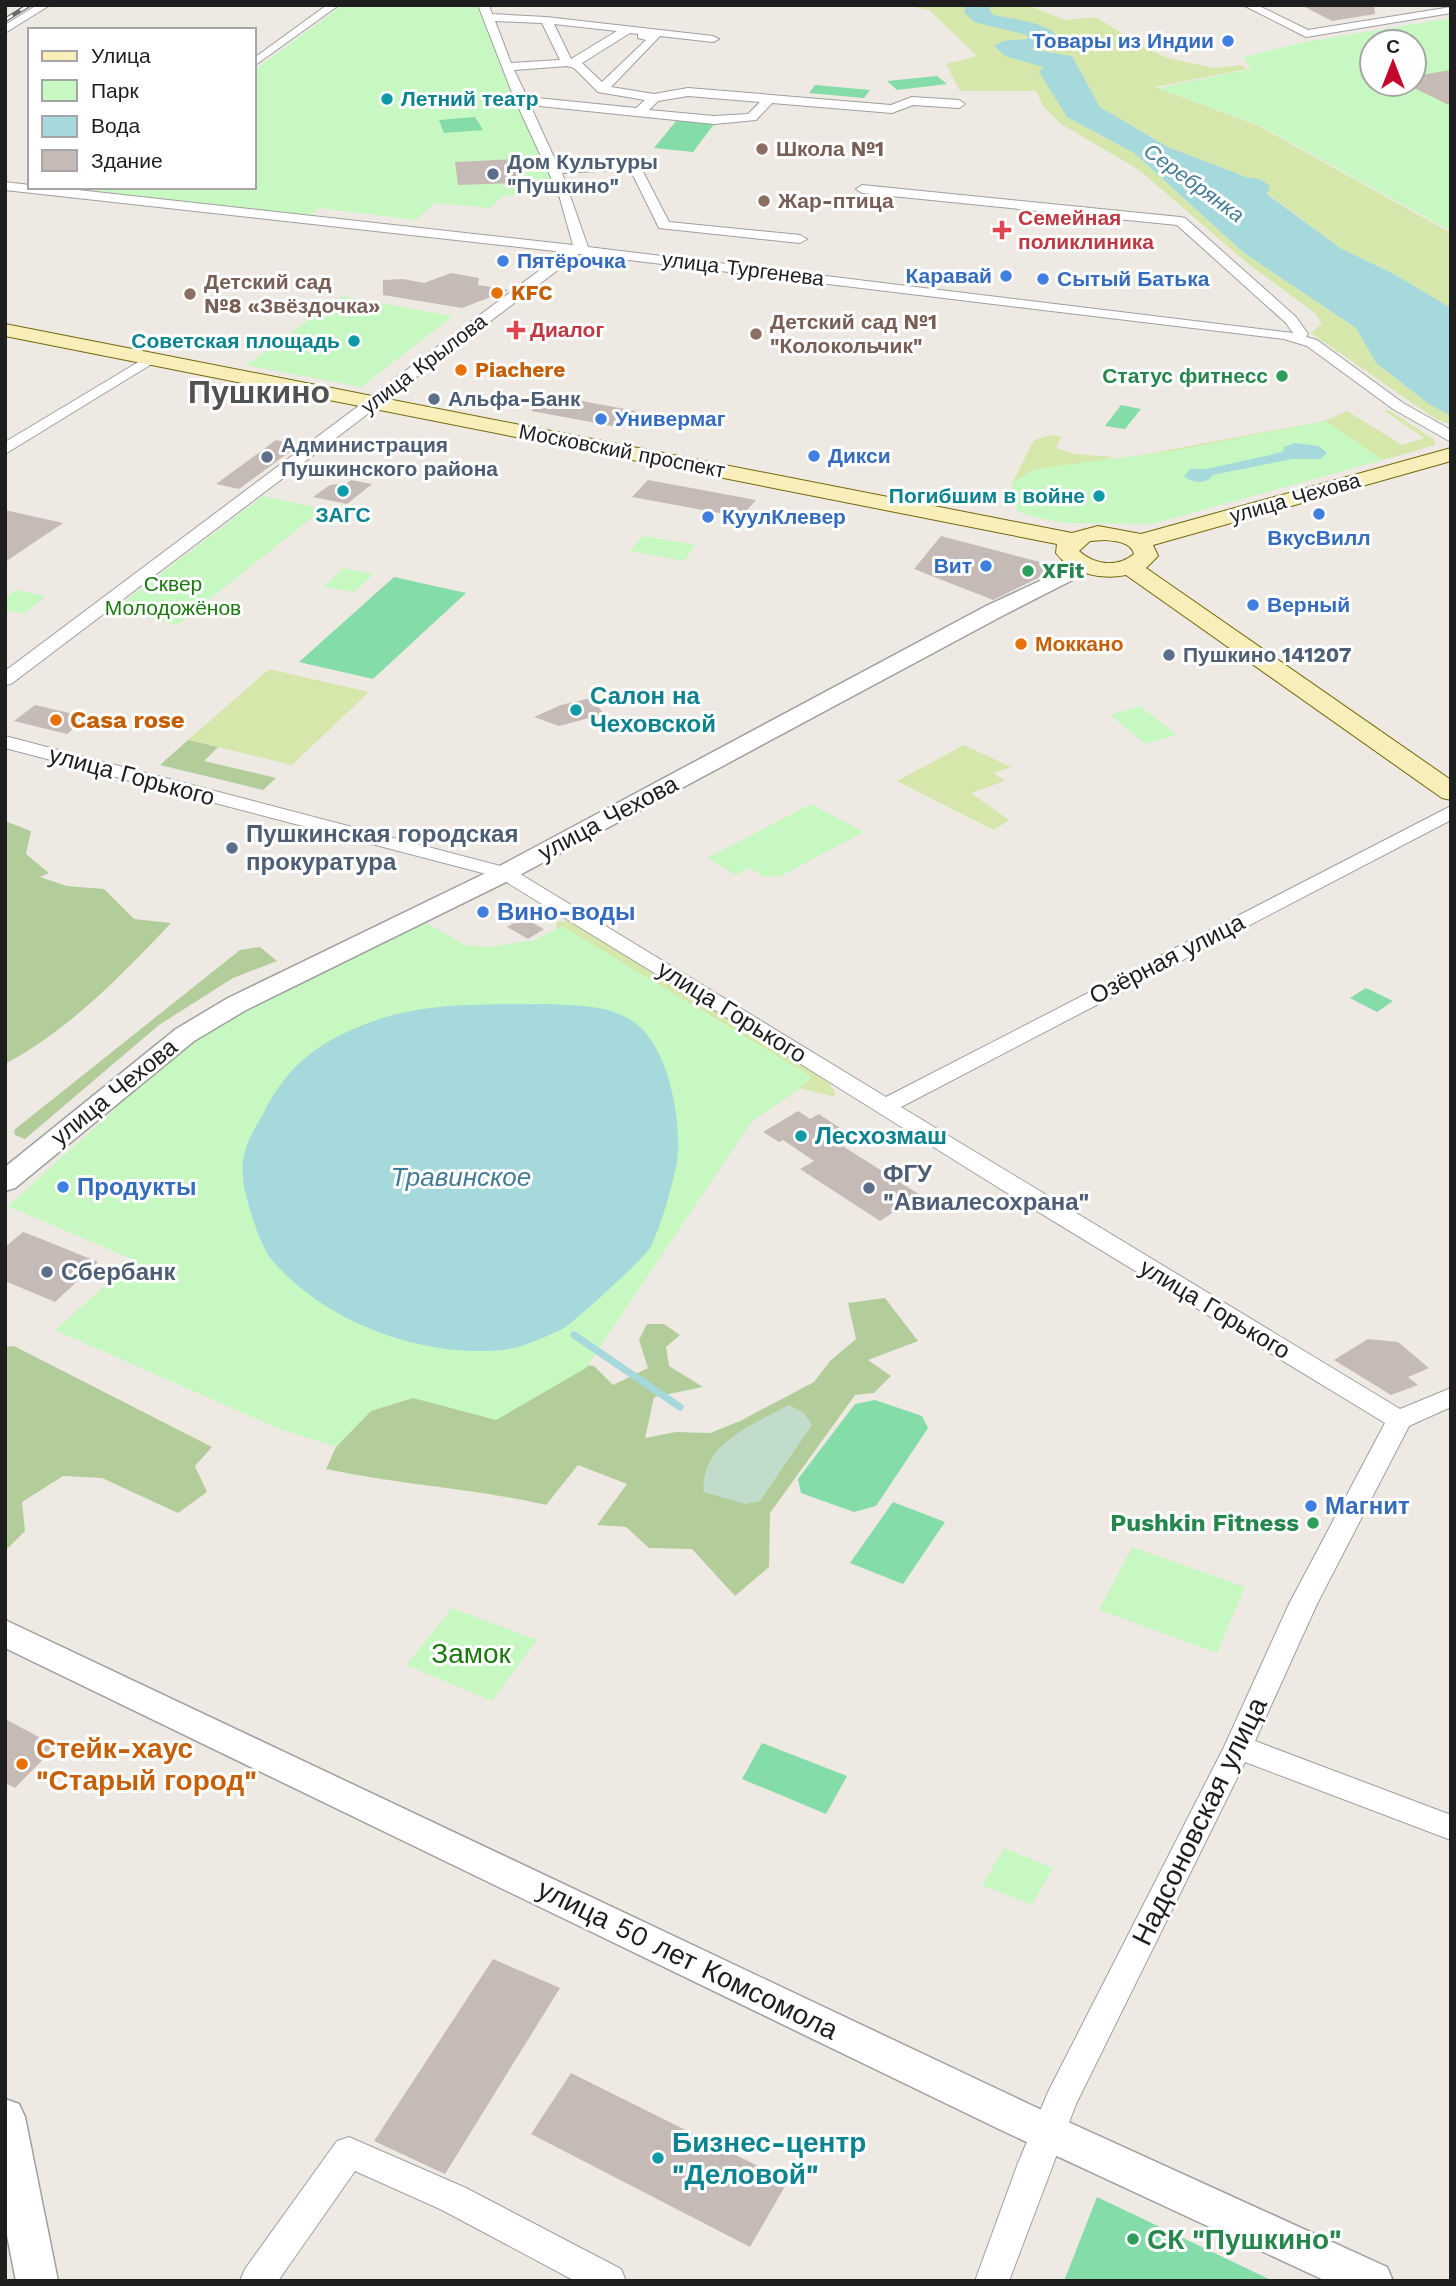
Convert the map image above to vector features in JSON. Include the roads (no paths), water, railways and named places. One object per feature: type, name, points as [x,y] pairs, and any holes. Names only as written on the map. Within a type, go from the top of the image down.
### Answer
[{"type":"main road","name":"Московский проспект","points":[[5,330],[1073,540]]},
{"type":"main road","name":"улица Чехова","points":[[1139,542],[1451,454]]},
{"type":"main road","points":[[1098,533],[1128,537],[1139,542],[1146,549],[1146,556],[1141,562],[1130,567],[1116,569],[1085,566],[1068,553],[1068,546],[1073,540],[1098,533]]},
{"type":"main road","points":[[1130,567],[1451,792]]},
{"type":"street","points":[[5,30],[45,5]]},
{"type":"street","points":[[256,62],[334,5]]},
{"type":"street","points":[[1248,5],[1306,34],[1451,10]]},
{"type":"street","points":[[575,250],[582,245],[565,195],[507,67],[486,11],[655,37],[615,63],[602,89]]},
{"type":"street","points":[[546,20],[573,62],[602,89],[654,98],[688,92],[892,109],[912,101],[959,104]]},
{"type":"street","points":[[573,62],[624,32],[713,39]]},
{"type":"street","points":[[507,67],[573,62],[615,63]]},
{"type":"street","points":[[522,100],[714,120],[752,117],[771,97]]},
{"type":"street","points":[[639,112],[654,98]]},
{"type":"street","points":[[552,170],[634,164],[664,225],[800,239]]},
{"type":"street","name":"улица Тургенева","points":[[5,186],[28,187]]},
{"type":"street","name":"улица Тургенева","points":[[60,189],[1241,329],[1298,338],[1312,343],[1398,406],[1451,437]]},
{"type":"street","points":[[862,189],[1180,221],[1291,320],[1301,334],[1298,338]]},
{"type":"street","name":"улица Крылова","points":[[5,680],[575,250]]},
{"type":"street","points":[[5,449],[150,359]]},
{"type":"street","name":"улица Чехова","points":[[5,1182],[185,1035],[237,1004],[505,873],[994,611],[1085,566]]},
{"type":"street","name":"улица Горького","points":[[5,742],[505,873],[1399,1420]]},
{"type":"street","name":"Озёрная улица","points":[[884,1107],[1451,812]]},
{"type":"street","points":[[1399,1420],[1451,1397]]},
{"type":"street","name":"Надсоновская улица","points":[[992,2281],[1061,2100],[1238,1747],[1303,1604],[1399,1420]]},
{"type":"street","name":"улица 50 лет Комсомола","points":[[5,1633],[1048,2132],[1372,2281]]},
{"type":"street","points":[[1238,1747],[1451,1828]]},
{"type":"street","points":[[5,2117],[37,2281]]},
{"type":"street","points":[[257,2281],[349,2152],[454,2199],[609,2281]]},
{"type":"water","points":[[981,5],[990,5],[990,12],[994,15],[1040,25],[1055,34],[1061,40],[1059,43],[1030,46],[1028,49],[1072,56],[1100,107],[1168,147],[1246,177],[1260,179],[1270,186],[1267,194],[1340,248],[1394,274],[1451,308],[1451,416],[1429,404],[1376,363],[1356,328],[1244,253],[1134,153],[1067,117],[1039,72],[1049,62],[999,45],[1035,41],[1045,37],[1032,28],[984,15],[979,9]]},
{"type":"water","points":[[1295,443],[1319,446],[1327,453],[1320,459],[1292,459],[1213,475],[1203,482],[1184,476],[1190,469],[1206,469],[1283,452],[1284,447]]},
{"type":"water","name":"Травинское","points":[[546,1004],[590,1007],[621,1015],[643,1030],[662,1061],[674,1099],[678,1152],[663,1215],[654,1240],[645,1254],[593,1304],[562,1329],[525,1345],[503,1350],[440,1348],[376,1331],[346,1318],[293,1281],[271,1259],[262,1244],[247,1198],[243,1159],[253,1131],[274,1095],[295,1067],[336,1037],[392,1015],[436,1007]]},
{"type":"waterway","name":"Серебрянка","points":[[975,5],[973,12],[980,18],[1035,32],[1038,43],[1003,46],[1011,52],[1050,63],[1075,102]]},
{"type":"waterway","points":[[574,1335],[680,1407]]},
{"type":"railway","points":[[5,20],[29,5]]},
{"type":"place","name":"Товары из Индии","points":[[1228,41]]},
{"type":"place","name":"Летний театр","points":[[387,99]]},
{"type":"place","name":"Школа №1","points":[[762,149]]},
{"type":"place","name":"Дом Культуры \"Пушкино\"","points":[[493,174]]},
{"type":"place","name":"Жар-птица","points":[[764,201]]},
{"type":"place","name":"Семейная поликлиника","points":[[1002,230]]},
{"type":"place","name":"Пятёрочка","points":[[503,261]]},
{"type":"place","name":"Каравай","points":[[1006,276]]},
{"type":"place","name":"Сытый Батька","points":[[1043,279]]},
{"type":"place","name":"KFC","points":[[497,293]]},
{"type":"place","name":"Детский сад №8 «Звёздочка»","points":[[190,294]]},
{"type":"place","name":"Диалог","points":[[516,330]]},
{"type":"place","name":"Детский сад №1 \"Колокольчик\"","points":[[756,334]]},
{"type":"place","name":"Советская площадь","points":[[354,341]]},
{"type":"place","name":"Piachere","points":[[461,370]]},
{"type":"place","name":"Статус фитнесс","points":[[1282,376]]},
{"type":"place","name":"Альфа-Банк","points":[[434,399]]},
{"type":"place","name":"Универмаг","points":[[601,419]]},
{"type":"place","name":"Дикси","points":[[814,456]]},
{"type":"place","name":"Администрация Пушкинского района","points":[[267,457]]},
{"type":"place","name":"ЗАГС","points":[[343,491]]},
{"type":"place","name":"Погибшим в войне","points":[[1099,496]]},
{"type":"place","name":"ВкусВилл","points":[[1319,514]]},
{"type":"place","name":"КуулКлевер","points":[[708,517]]},
{"type":"place","name":"Вит","points":[[986,566]]},
{"type":"place","name":"XFit","points":[[1028,571]]},
{"type":"place","name":"Верный","points":[[1253,605]]},
{"type":"place","name":"Моккано","points":[[1021,644]]},
{"type":"place","name":"Пушкино 141207","points":[[1169,655]]},
{"type":"place","name":"Салон на Чеховской","points":[[576,710]]},
{"type":"place","name":"Casa rose","points":[[56,720]]},
{"type":"place","name":"Пушкинская городская прокуратура","points":[[232,848]]},
{"type":"place","name":"Вино-воды","points":[[483,912]]},
{"type":"place","name":"Лесхозмаш","points":[[801,1136]]},
{"type":"place","name":"Продукты","points":[[63,1187]]},
{"type":"place","name":"ФГУ \"Авиалесохрана\"","points":[[869,1188]]},
{"type":"place","name":"Сбербанк","points":[[47,1272]]},
{"type":"place","name":"Магнит","points":[[1311,1506]]},
{"type":"place","name":"Pushkin Fitness","points":[[1313,1523]]},
{"type":"place","name":"Стейк-хаус \"Старый город\"","points":[[22,1764]]},
{"type":"place","name":"Бизнес-центр \"Деловой\"","points":[[658,2158]]},
{"type":"place","name":"СК \"Пушкино\"","points":[[1133,2239]]},
{"type":"district","name":"Пушкино","points":[[259,392]]},
{"type":"park label","name":"Сквер Молодожёнов","points":[[173,596]]},
{"type":"park label","name":"Замок","points":[[471,1653]]}]
